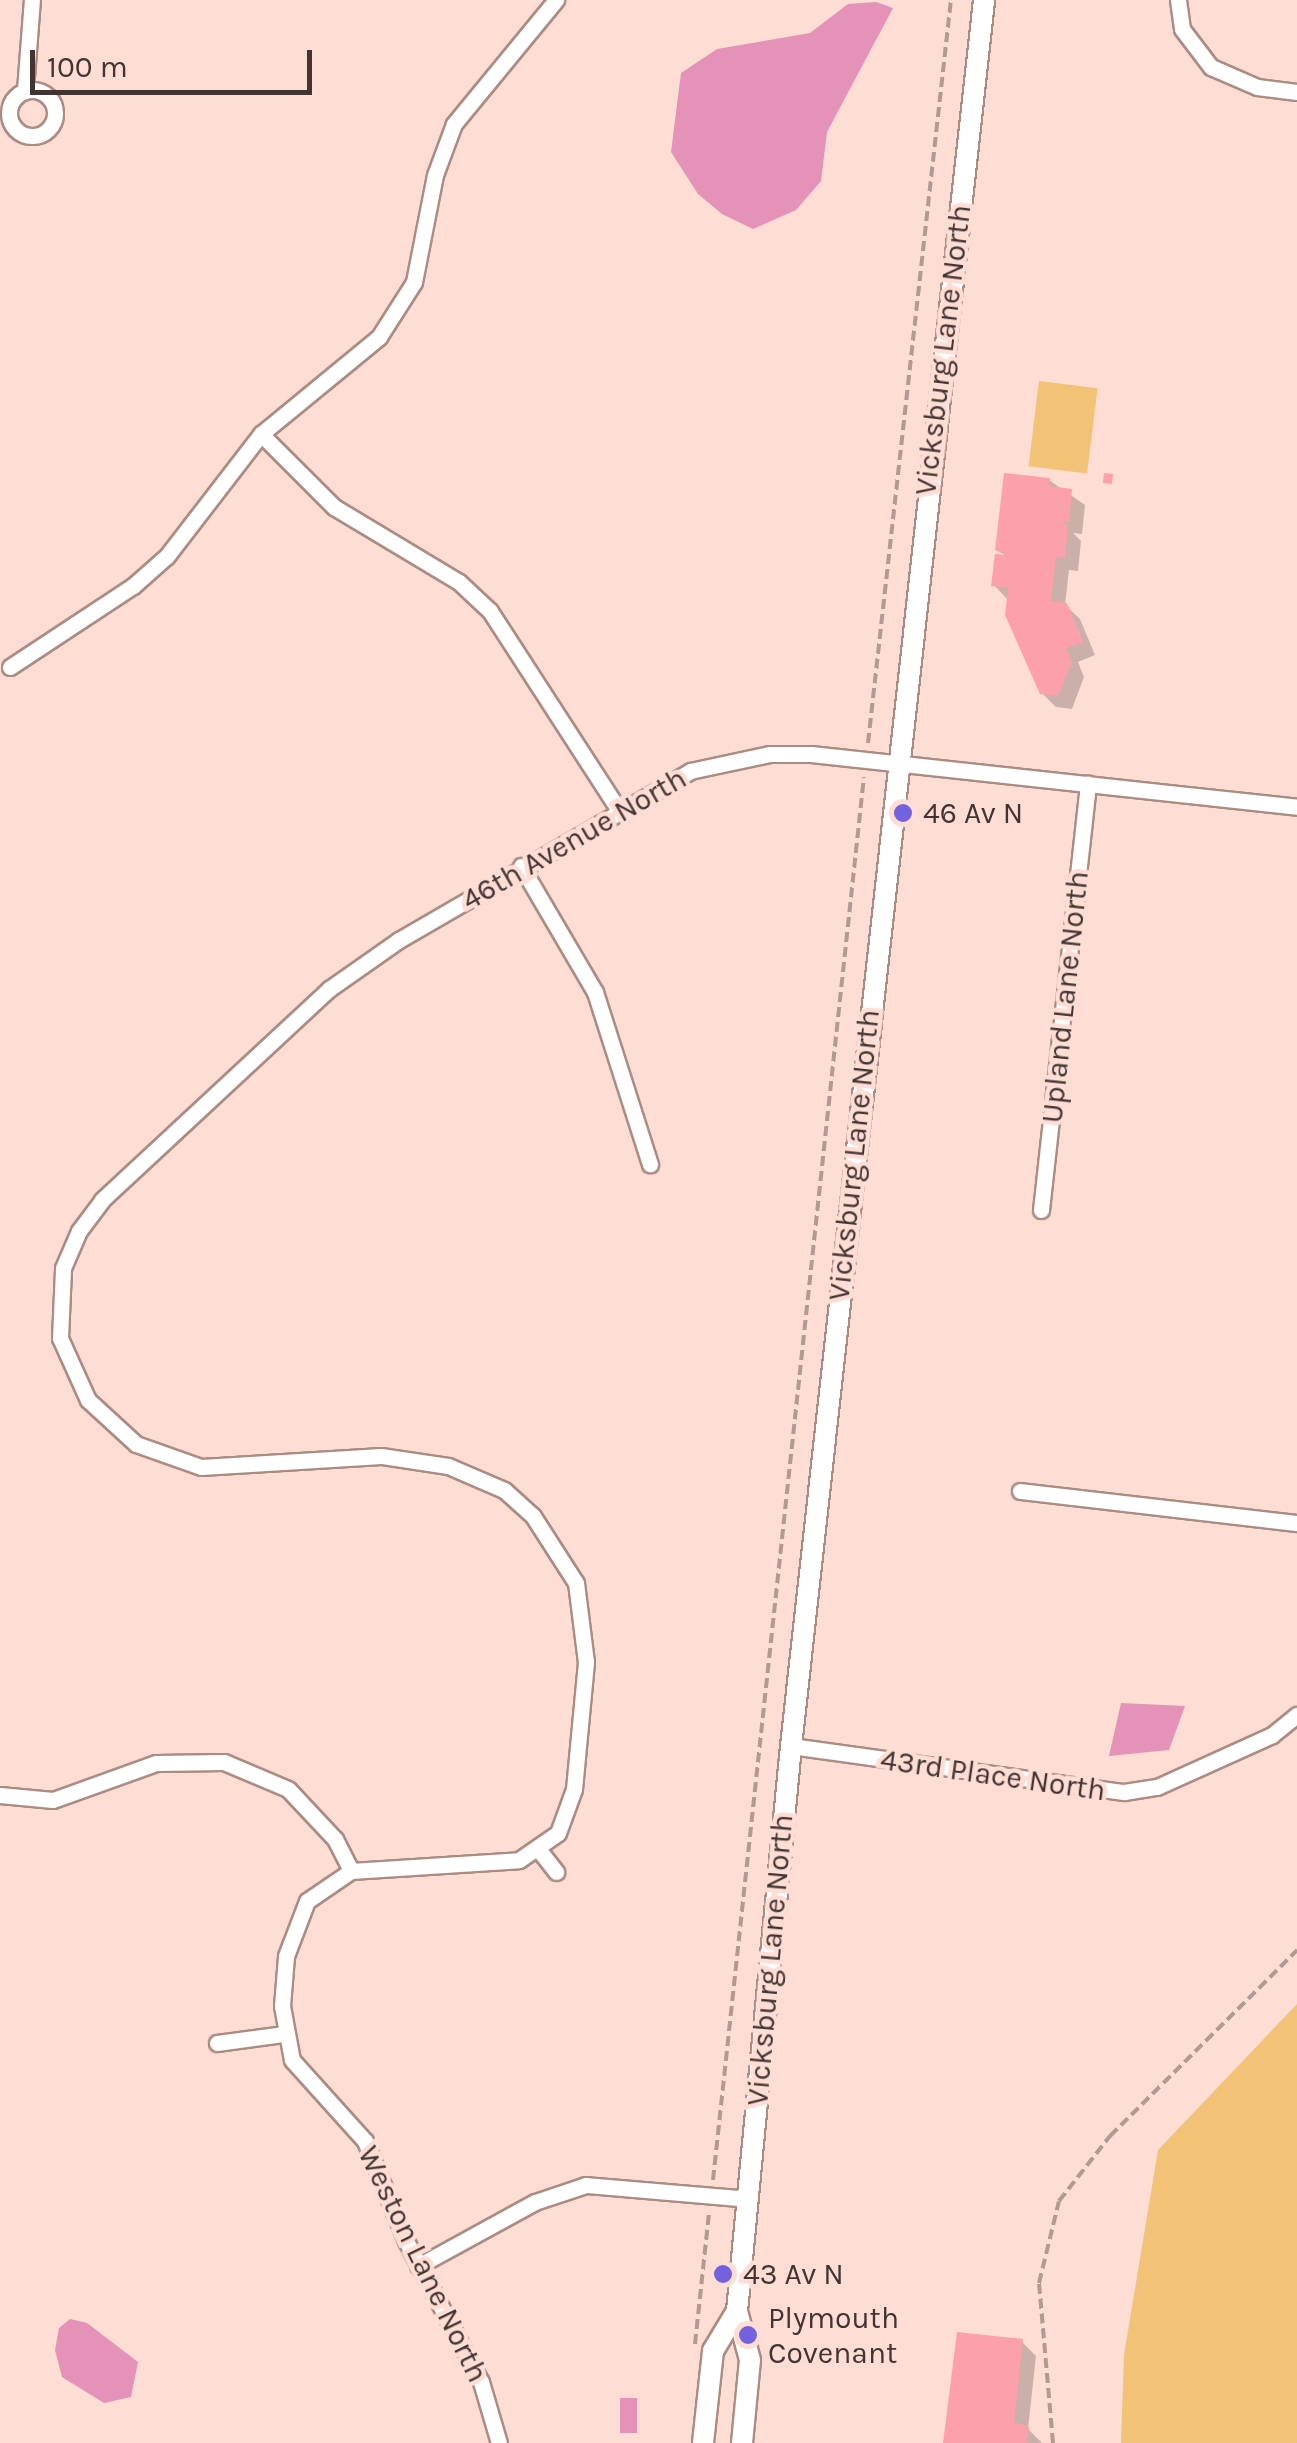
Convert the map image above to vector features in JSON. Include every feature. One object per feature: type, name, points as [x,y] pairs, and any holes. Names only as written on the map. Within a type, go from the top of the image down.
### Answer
[{"type":"main road","name":"Vicksburg Lane North","points":[[742,2443],[750,2360],[737,2310],[791,1746],[896,764],[984,0]]},
{"type":"main road","name":"Vicksburg Lane North","points":[[703,2443],[713,2351],[737,2310]]},
{"type":"street","points":[[25,90],[32,0]]},
{"type":"street","points":[[10,667],[120,595],[166,556],[261,434],[355,358],[398,312],[414,282],[435,175],[454,124],[556,0]]},
{"type":"street","points":[[1178,0],[1192,48],[1232,80],[1297,92]]},
{"type":"street","points":[[261,434],[334,508],[459,582],[490,610],[618,809]]},
{"type":"street","name":"46th Avenue North","points":[[539,1850],[558,1832],[572,1800],[586,1662],[576,1583],[559,1548],[504,1490],[448,1466],[381,1456],[234,1467],[167,1458],[110,1425],[71,1370],[60,1338],[63,1268],[102,1200],[329,990],[521,866],[690,771],[730,761],[811,754],[1297,806]]},
{"type":"street","name":"Upland Lane North","points":[[1041,1210],[1088,784]]},
{"type":"street","points":[[521,866],[595,992],[650,1164]]},
{"type":"street","points":[[1020,1491],[1297,1523]]},
{"type":"street","name":"43rd Place North","points":[[791,1746],[1124,1792],[1173,1780],[1272,1735],[1297,1715]]},
{"type":"street","points":[[0,1796],[53,1800],[156,1763],[224,1762],[288,1789],[335,1840],[351,1871],[495,1864],[539,1850],[556,1872]]},
{"type":"street","name":"Weston Lane North","points":[[351,1871],[307,1902],[292,1928],[284,2034],[306,2083],[365,2141],[418,2266],[466,2348],[500,2443]]},
{"type":"street","points":[[217,2043],[284,2034]]},
{"type":"street","points":[[418,2266],[560,2190],[615,2185],[748,2199]]},
{"type":"path","points":[[694,2348],[950,0]]},
{"type":"path","points":[[1052,2443],[1039,2284],[1059,2201],[1110,2136],[1297,1950]]},
{"type":"shaded area","points":[[876,2],[893,8],[827,132],[821,181],[796,210],[753,229],[722,214],[698,194],[671,152],[681,73],[717,49],[810,33],[848,4]]},
{"type":"shaded area","points":[[1039,381],[1098,388],[1087,474],[1029,466]]},
{"type":"shaded area","points":[[1121,1703],[1185,1706],[1169,1750],[1109,1756]]},
{"type":"shaded area","points":[[1297,2004],[1297,2443],[1121,2443],[1124,2355],[1158,2150]]},
{"type":"shaded area","points":[[70,2319],[87,2323],[138,2362],[131,2397],[104,2403],[62,2377],[55,2350],[59,2328]]},
{"type":"shaded area","points":[[620,2398],[637,2398],[637,2433],[620,2433]]},
{"type":"building","points":[[1004,473],[1050,478],[1049,486],[1072,489],[1069,522],[1059,521],[1068,525],[1065,558],[1056,557],[1051,601],[1067,603],[1083,642],[1066,648],[1072,662],[1058,696],[1040,694],[1005,615],[1008,588],[991,586],[995,554],[1006,555],[995,550]]},
{"type":"building","points":[[1104,473],[1113,474],[1112,484],[1103,483]]},
{"type":"building","points":[[957,2332],[1023,2339],[1014,2422],[1029,2427],[1027,2443],[943,2443]]},
{"type":"place","name":"46 Av N","points":[[903,813]]},
{"type":"place","name":"43 Av N","points":[[723,2274]]},
{"type":"place","name":"Plymouth Covenant","points":[[748,2335]]}]
